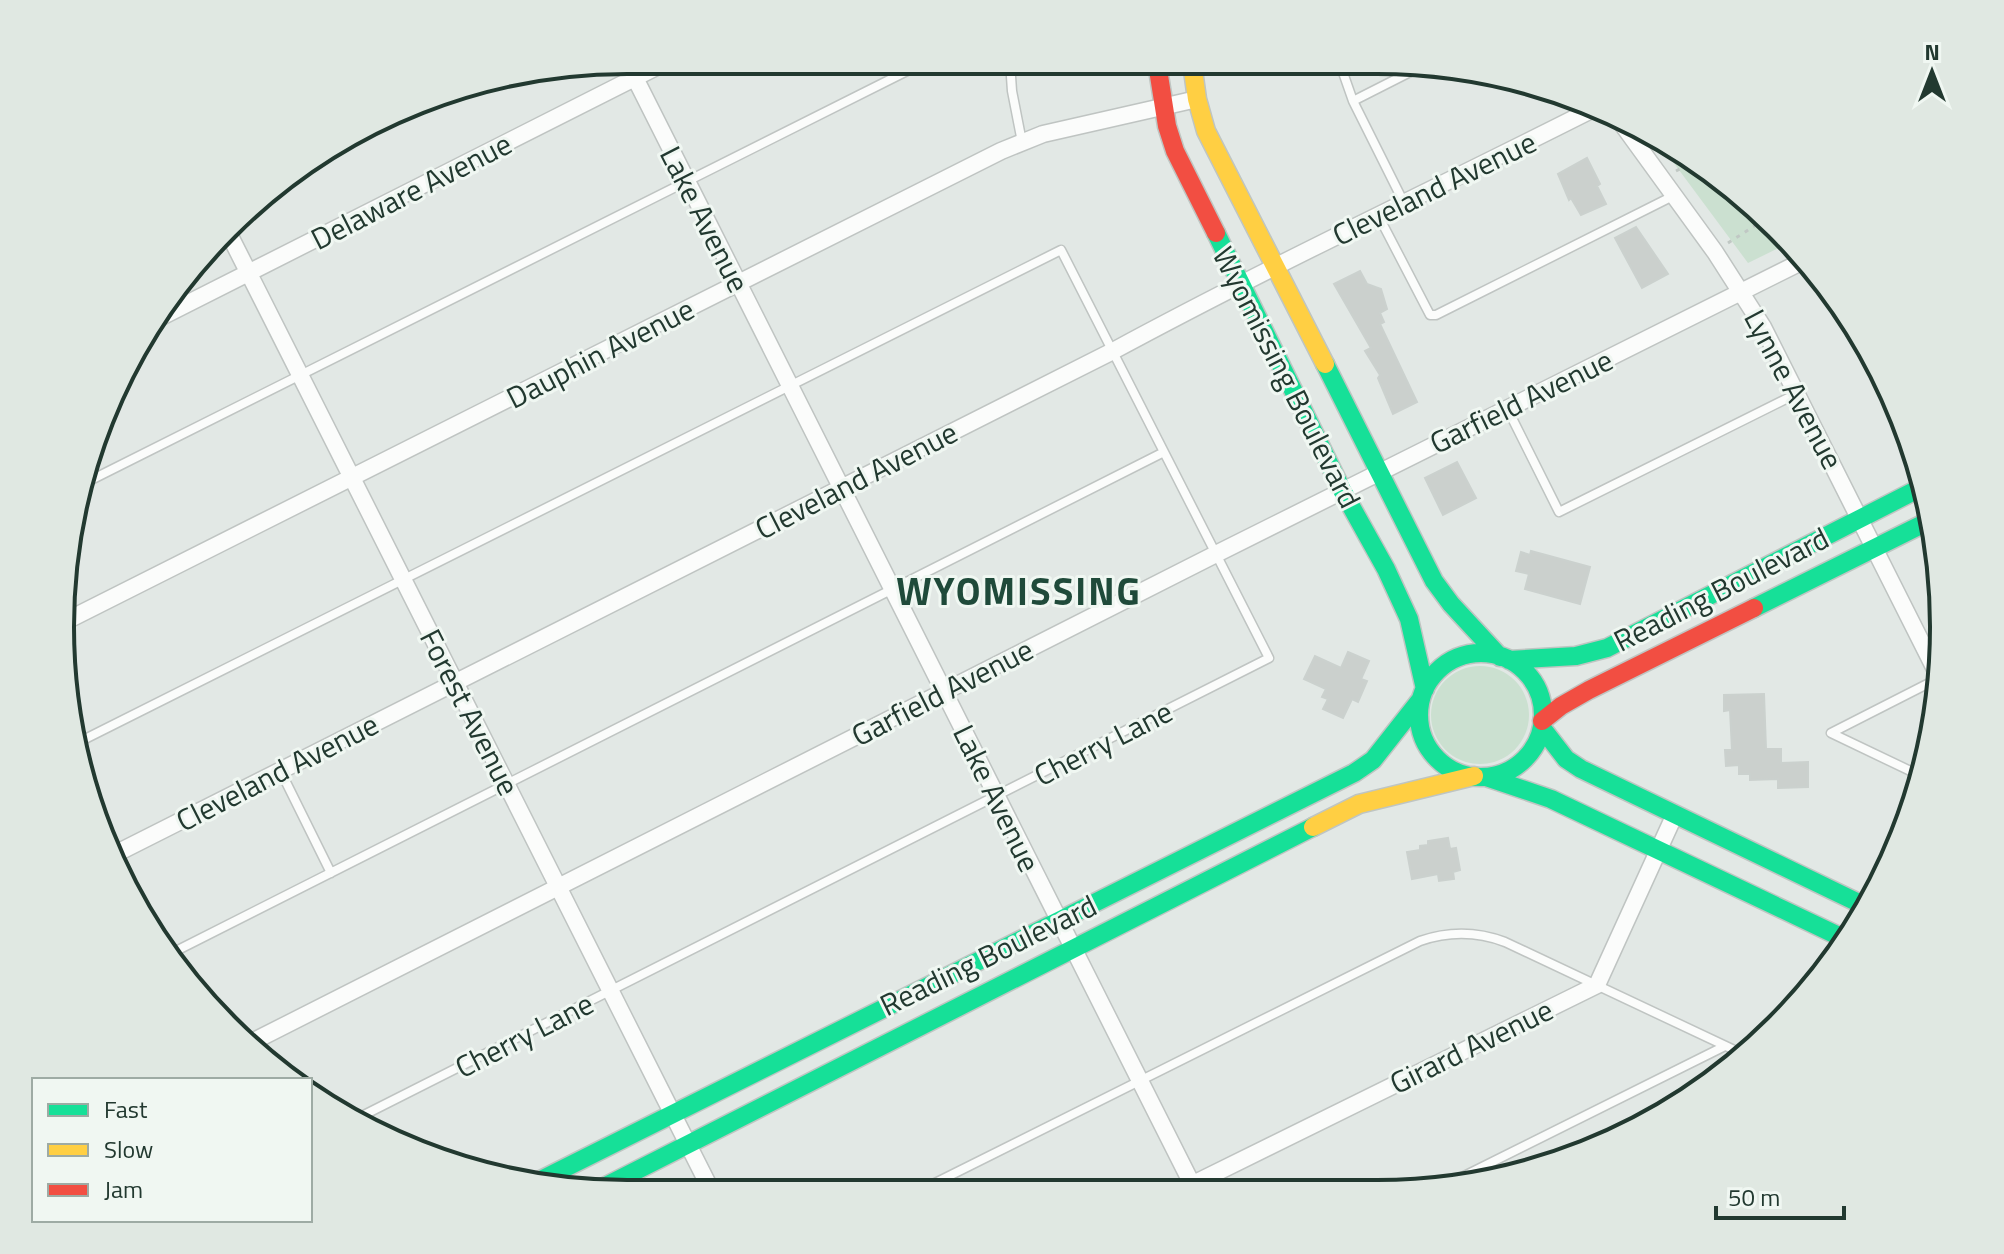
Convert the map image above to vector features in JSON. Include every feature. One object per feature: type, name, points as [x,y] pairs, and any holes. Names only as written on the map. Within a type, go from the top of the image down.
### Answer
[{"type":"street","name":"Lake Avenue","points":[[632,74],[1190,1180]]},
{"type":"street","name":"Delaware Avenue","points":[[174,311],[643,74]]},
{"type":"street","name":"Wyomissing Boulevard","points":[[1159,74],[1167,126],[1175,151],[1409,619],[1423,694]]},
{"type":"street","name":"Wyomissing Boulevard","points":[[1194,74],[1206,131],[1434,581],[1451,604],[1505,659]]},
{"type":"street","name":"Dauphin Avenue","points":[[74,617],[1022,142],[1043,134],[1197,99]]},
{"type":"street","name":"Cleveland Avenue","points":[[121,851],[1113,351],[1240,282],[1379,217],[1583,114]]},
{"type":"street","name":"Lynne Avenue","points":[[1631,136],[1742,291],[1861,518],[1929,657]]},
{"type":"street","name":"Forest Avenue","points":[[232,240],[706,1180]]},
{"type":"street","name":"Garfield Avenue","points":[[258,1039],[1342,490],[1795,264]]},
{"type":"street","name":"Reading Boulevard","points":[[1505,659],[1576,656],[1607,648],[1913,492]]},
{"type":"street","name":"Reading Boulevard","points":[[1542,724],[1561,706],[1589,690],[1920,526]]},
{"type":"street","points":[[1480,777],[1503,773],[1525,758],[1535,744],[1542,724],[1542,705],[1537,689],[1523,669],[1505,659],[1474,654],[1441,668],[1423,694],[1421,729],[1430,750],[1445,766],[1480,777],[1551,799],[1836,935]]},
{"type":"street","name":"Reading Boulevard","points":[[552,1174],[1354,773],[1373,760],[1423,694]]},
{"type":"street","points":[[1542,724],[1566,759],[1581,769],[1857,902]]},
{"type":"street","name":"Reading Boulevard","points":[[618,1180],[1359,804],[1480,777]]},
{"type":"street","points":[[1597,985],[1675,814]]},
{"type":"street","name":"Girard Avenue","points":[[1210,1180],[1597,985]]},
{"type":"lane","points":[[95,478],[901,74]]},
{"type":"lane","points":[[1012,74],[1022,142]]},
{"type":"lane","points":[[1344,74],[1353,101],[1405,204]]},
{"type":"lane","points":[[1353,101],[1405,75]]},
{"type":"lane","points":[[1379,217],[1421,301],[1430,315],[1436,315],[1674,195]]},
{"type":"lane","name":"Cherry Lane","points":[[365,1114],[1269,658],[1061,250],[789,386]]},
{"type":"lane","points":[[86,739],[789,386]]},
{"type":"lane","points":[[1507,408],[1559,512],[1797,393]]},
{"type":"lane","points":[[178,950],[1164,452]]},
{"type":"lane","points":[[1911,771],[1831,733],[1926,686]]},
{"type":"lane","points":[[280,770],[331,873]]},
{"type":"lane","points":[[941,1180],[1433,937],[1464,933],[1488,935],[1734,1050]]},
{"type":"lane","points":[[1475,1171],[1725,1046]]},
{"type":"path","points":[[1662,178],[1684,167]]},
{"type":"path","points":[[1715,252],[1756,225]]},
{"type":"green space","points":[[1670,158],[1714,188],[1779,248],[1748,263]]},
{"type":"green space","points":[[1480,666],[1499,670],[1515,680],[1525,696],[1529,715],[1525,734],[1515,750],[1499,760],[1480,764],[1461,760],[1445,750],[1435,734],[1431,715],[1435,696],[1445,680],[1461,670]]},
{"type":"building","points":[[1587,158],[1606,204],[1581,215],[1571,198],[1569,200],[1558,174]]},
{"type":"building","points":[[1636,227],[1668,274],[1642,288],[1615,238]]},
{"type":"building","points":[[1360,271],[1367,284],[1381,289],[1387,309],[1380,313],[1384,322],[1380,324],[1417,402],[1393,414],[1378,378],[1380,375],[1365,351],[1371,348],[1334,284]]},
{"type":"building","points":[[1457,462],[1476,498],[1443,515],[1425,478]]},
{"type":"building","points":[[1531,551],[1590,567],[1580,604],[1525,589],[1529,574],[1516,571],[1521,552],[1530,555]]},
{"type":"building","points":[[1348,652],[1369,661],[1361,679],[1367,681],[1358,702],[1352,699],[1343,718],[1323,709],[1328,699],[1322,697],[1326,689],[1304,679],[1315,656],[1341,668]]},
{"type":"building","points":[[1764,694],[1766,749],[1781,749],[1781,763],[1808,762],[1808,787],[1778,788],[1778,779],[1750,780],[1750,774],[1739,774],[1739,765],[1726,766],[1725,750],[1732,750],[1730,710],[1724,711],[1724,695]]},
{"type":"building","points":[[1448,838],[1450,849],[1456,848],[1460,870],[1453,872],[1454,879],[1439,881],[1438,874],[1412,879],[1407,852],[1420,850],[1420,846],[1428,845],[1428,841]]},
{"type":"traffic: fast","points":[[1216,233],[1409,619],[1425,689]]},
{"type":"traffic: fast","points":[[1325,364],[1434,581],[1500,657]]},
{"type":"traffic: fast","points":[[1509,660],[1576,656],[1607,648],[1913,492]]},
{"type":"traffic: fast","points":[[1754,608],[1920,525]]},
{"type":"traffic: fast","points":[[1481,653],[1505,658],[1525,671],[1538,691],[1543,715],[1538,739],[1525,759],[1505,772],[1481,777],[1457,772],[1437,759],[1424,739],[1419,715],[1424,691],[1437,671],[1457,658],[1481,653]]},
{"type":"traffic: fast","points":[[552,1174],[1354,773],[1373,760],[1421,699]]},
{"type":"traffic: fast","points":[[1542,728],[1566,759],[1581,769],[1857,902]]},
{"type":"traffic: fast","points":[[1486,777],[1551,799],[1836,935]]},
{"type":"traffic: fast","points":[[618,1180],[1313,827]]},
{"type":"traffic: slow","points":[[1194,74],[1206,131],[1325,364]]},
{"type":"traffic: slow","points":[[1313,827],[1359,804],[1474,776]]},
{"type":"traffic: jam","points":[[1159,74],[1167,126],[1175,151],[1216,233]]},
{"type":"traffic: jam","points":[[1542,721],[1589,690],[1754,608]]},
{"type":"district","name":"WYOMISSING","points":[[1019,591]]}]
